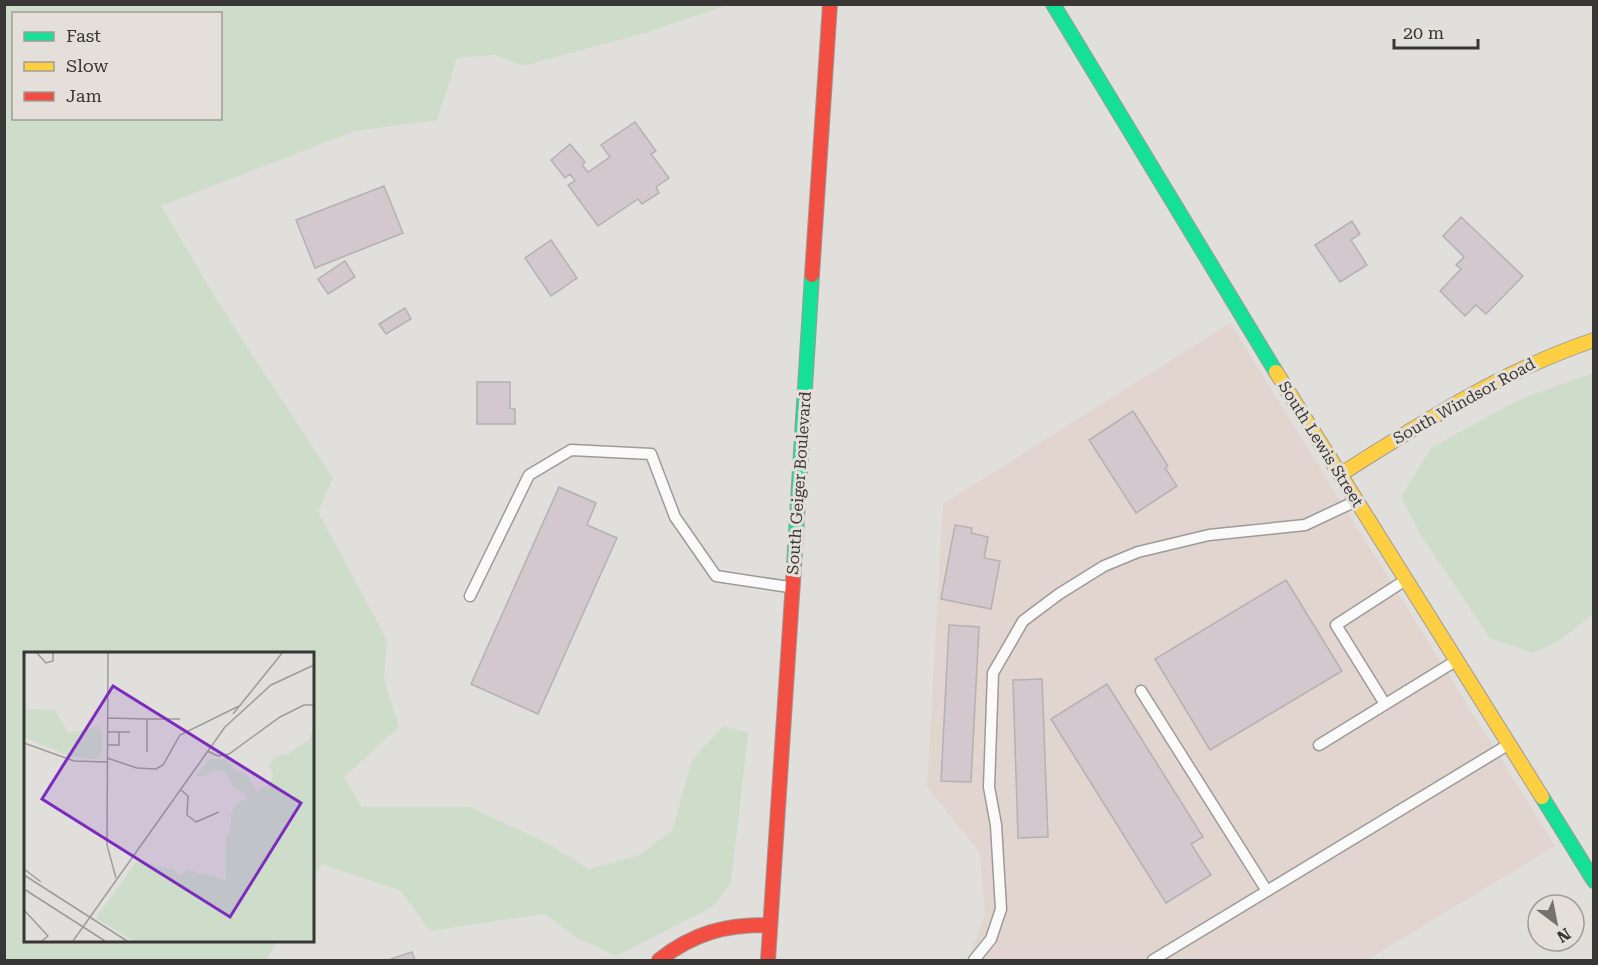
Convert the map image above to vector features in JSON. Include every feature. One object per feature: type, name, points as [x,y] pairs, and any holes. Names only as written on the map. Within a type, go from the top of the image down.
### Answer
[{"type":"street","name":"South Geiger Boulevard","points":[[768,960],[830,4]]},
{"type":"street","name":"South Lewis Street","points":[[1053,4],[1236,309],[1593,880]]},
{"type":"street","name":"South Windsor Road","points":[[1341,474],[1471,394],[1552,352],[1593,340]]},
{"type":"street","points":[[658,960],[703,932],[743,924],[770,925]]},
{"type":"lane","points":[[470,596],[529,475],[571,450],[651,454],[675,517],[716,576],[792,587]]},
{"type":"lane","points":[[974,960],[991,939],[1001,909],[996,825],[989,787],[993,673],[1023,621],[1059,594],[1104,566],[1138,552],[1209,535],[1305,525],[1357,500]]},
{"type":"lane","points":[[1385,704],[1336,625],[1407,580]]},
{"type":"lane","points":[[1319,745],[1456,660]]},
{"type":"lane","points":[[1141,691],[1267,891]]},
{"type":"lane","points":[[1153,960],[1509,745]]},
{"type":"shaded area","points":[[1230,323],[1555,846],[1367,960],[976,960],[971,952],[985,915],[980,853],[927,787],[943,504]]},
{"type":"green space","points":[[5,4],[729,5],[648,32],[523,66],[496,55],[457,58],[437,120],[355,131],[161,206],[223,310],[333,478],[318,512],[387,640],[384,679],[399,727],[344,777],[362,807],[470,807],[545,842],[589,869],[637,856],[672,831],[692,760],[723,726],[748,733],[731,883],[712,907],[616,956],[579,939],[544,914],[430,931],[401,891],[322,864],[314,878],[314,652],[24,652],[24,941],[277,941],[266,960],[5,960]]},
{"type":"green space","points":[[1593,373],[1593,614],[1559,641],[1533,653],[1490,638],[1422,537],[1401,497],[1431,448],[1518,400]]},
{"type":"building","points":[[635,122],[656,151],[651,154],[669,178],[656,187],[659,193],[642,204],[638,199],[598,226],[568,185],[575,181],[570,174],[565,178],[551,160],[570,144],[585,162],[582,165],[588,172],[610,157],[601,145]]},
{"type":"building","points":[[384,186],[403,233],[315,268],[296,220]]},
{"type":"building","points":[[1461,217],[1523,276],[1486,314],[1476,305],[1465,316],[1440,291],[1461,269],[1456,265],[1464,257],[1443,236]]},
{"type":"building","points":[[1352,221],[1360,234],[1351,240],[1367,265],[1340,282],[1315,245]]},
{"type":"building","points":[[551,240],[577,278],[551,296],[525,258]]},
{"type":"building","points":[[345,261],[355,277],[328,294],[318,279]]},
{"type":"building","points":[[405,308],[411,319],[386,334],[379,324]]},
{"type":"building","points":[[477,382],[510,382],[510,408],[515,409],[515,424],[477,424]]},
{"type":"building","points":[[1133,411],[1168,466],[1165,468],[1177,486],[1136,513],[1089,440]]},
{"type":"building","points":[[559,487],[596,503],[587,525],[617,538],[538,714],[471,684]]},
{"type":"building","points":[[955,525],[972,528],[971,533],[988,537],[984,558],[1000,561],[991,609],[941,599]]},
{"type":"building","points":[[1286,580],[1342,671],[1210,750],[1155,659]]},
{"type":"building","points":[[949,625],[979,627],[971,782],[941,781]]},
{"type":"building","points":[[1042,679],[1048,837],[1018,838],[1013,680]]},
{"type":"building","points":[[1107,684],[1203,837],[1191,844],[1211,875],[1166,903],[1051,719]]},
{"type":"building","points":[[412,952],[415,960],[388,960]]},
{"type":"traffic: fast","points":[[1053,4],[1276,372]]},
{"type":"traffic: fast","points":[[794,566],[812,275]]},
{"type":"traffic: fast","points":[[1542,797],[1594,881]]},
{"type":"traffic: slow","points":[[1341,474],[1495,382],[1594,340]]},
{"type":"traffic: slow","points":[[1276,372],[1542,797]]},
{"type":"traffic: jam","points":[[812,275],[830,4]]},
{"type":"traffic: jam","points":[[768,960],[794,566]]},
{"type":"traffic: jam","points":[[659,960],[685,943],[711,932],[739,926],[770,925]]}]
